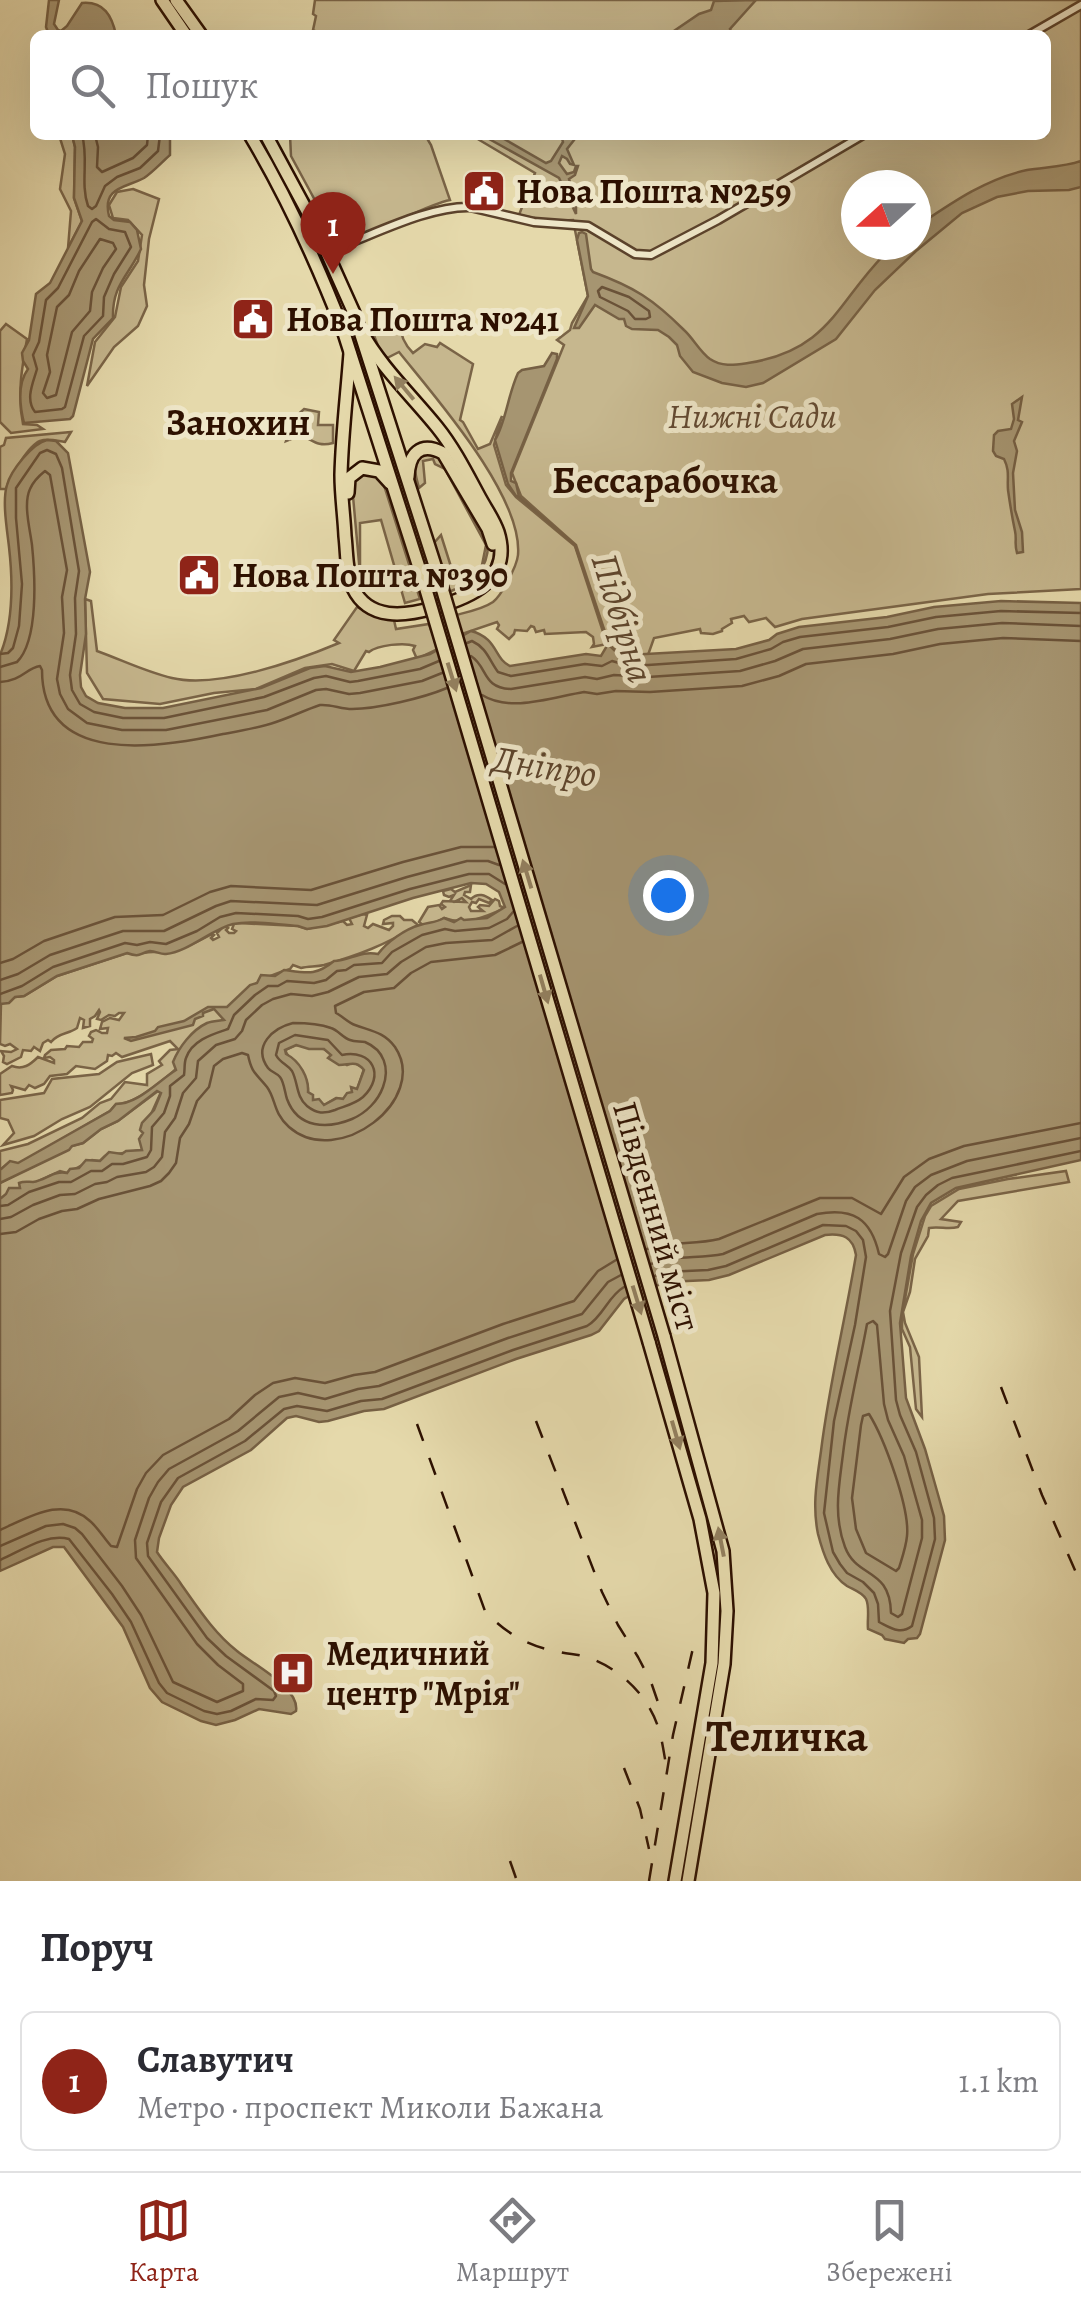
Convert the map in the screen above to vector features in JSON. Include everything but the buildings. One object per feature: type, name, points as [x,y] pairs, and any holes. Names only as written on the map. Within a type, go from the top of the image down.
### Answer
[{"type":"highway","points":[[162,0],[183,30]]},
{"type":"highway","points":[[176,0],[197,30]]},
{"type":"highway","name":"Південний міст","points":[[253,140],[297,220],[350,353],[424,584],[708,1553],[714,1593],[712,1663],[675,1881]]},
{"type":"highway","points":[[269,140],[319,234],[361,332],[442,445],[498,534],[497,566],[480,590],[454,602],[402,616],[372,609],[357,594],[348,570],[341,479],[350,353]]},
{"type":"highway","name":"Південний міст","points":[[361,332],[440,578],[664,1336],[723,1551],[726,1650],[688,1881]]},
{"type":"highway","points":[[408,477],[410,460],[416,452],[442,445]]},
{"type":"highway","points":[[390,483],[379,471],[367,468],[352,474],[348,483],[354,568],[366,597],[382,608],[409,610],[474,588],[490,566],[491,537],[442,445]]},
{"type":"street","points":[[1038,30],[1081,5]]},
{"type":"street","points":[[319,234],[346,244],[430,213],[451,208],[482,209],[542,223],[582,224],[635,254],[651,255],[854,140]]},
{"type":"street","points":[[334,268],[346,244]]},
{"type":"green space","name":"Нижні Сади","points":[[315,0],[1081,0],[1081,589],[988,594],[802,619],[775,627],[766,618],[749,622],[744,616],[731,619],[732,623],[713,634],[701,633],[700,629],[654,638],[648,655],[627,654],[613,648],[576,545],[521,496],[512,473],[564,345],[557,340],[570,330],[588,296],[573,220],[549,221],[519,215],[535,173],[479,140],[1051,140],[1051,30],[313,30]]},
{"type":"green space","points":[[61,140],[73,140],[74,198],[82,221],[68,248],[71,211],[60,189],[65,154]]},
{"type":"green space","points":[[290,140],[428,140],[450,200],[377,230],[336,239],[291,156]]},
{"type":"green space","points":[[133,189],[159,199],[149,239],[144,285],[147,306],[138,326],[114,347],[87,386],[95,342],[115,317],[121,287],[138,261],[142,235],[128,220],[113,218],[109,205],[117,192]]},
{"type":"green space","points":[[400,323],[403,339],[413,353],[425,344],[437,347],[440,343],[473,364],[460,420],[478,449],[490,444],[502,416],[494,445],[506,485],[575,546],[607,644],[592,647],[593,637],[586,632],[545,634],[531,626],[527,631],[515,630],[509,639],[497,629],[497,622],[462,634],[456,615],[493,602],[512,574],[518,555],[516,531],[492,477],[454,420],[399,352],[387,358],[380,351],[370,325]]},
{"type":"green space","points":[[6,324],[27,339],[20,392],[23,424],[43,429],[11,433],[0,422],[0,331]]},
{"type":"green space","points":[[304,409],[319,412],[318,425],[333,425],[333,443],[320,444],[301,435],[286,441],[293,419]]},
{"type":"green space","points":[[71,432],[65,442],[46,440],[35,444],[6,489],[0,489],[0,447],[6,438]]},
{"type":"green space","points":[[426,453],[440,456],[488,541],[486,560],[478,574],[449,592],[434,543],[441,535],[453,573],[459,572],[461,579],[476,574],[486,545],[445,469],[433,459],[423,461],[425,483],[419,488],[416,464]]},
{"type":"green space","points":[[363,473],[376,474],[383,482],[420,599],[405,603],[381,520],[360,523],[360,574],[352,485]]},
{"type":"green space","points":[[85,599],[91,601],[97,651],[172,678],[234,677],[321,650],[339,643],[334,640],[357,607],[394,620],[396,629],[429,624],[438,649],[417,659],[415,646],[385,646],[366,651],[354,671],[332,664],[305,668],[256,689],[160,704],[103,699],[87,673]]},
{"type":"green space","points":[[471,885],[470,892],[464,895],[471,899],[482,895],[492,900],[472,902],[471,911],[483,911],[478,907],[489,906],[495,899],[505,908],[468,921],[444,918],[423,925],[419,922],[428,907],[445,907],[443,901],[450,901],[454,895],[449,897],[443,891],[455,892]]},
{"type":"green space","points":[[367,915],[364,926],[368,928],[373,924],[389,930],[393,923],[383,924],[392,916],[418,925],[349,957],[318,966],[293,965],[262,980],[158,1084],[128,1102],[116,1104],[18,1164],[10,1162],[0,1170],[0,1151],[28,1144],[82,1118],[111,1099],[125,1082],[147,1085],[147,1074],[162,1065],[159,1061],[170,1050],[178,1049],[170,1041],[122,1057],[116,1053],[108,1055],[107,1061],[95,1069],[76,1066],[67,1074],[50,1076],[35,1088],[11,1086],[12,1093],[0,1095],[0,1074],[12,1066],[26,1066],[38,1057],[54,1063],[50,1057],[44,1058],[51,1050],[92,1042],[91,1032],[107,1033],[108,1028],[100,1029],[102,1022],[110,1018],[119,1020],[124,1013],[101,1020],[97,1019],[99,1010],[90,1019],[90,1026],[83,1028],[84,1020],[80,1018],[77,1028],[43,1043],[40,1051],[34,1047],[31,1051],[23,1050],[21,1057],[7,1064],[1,1051],[17,1049],[0,1044],[1,1004],[24,996],[57,976],[127,953],[177,950],[212,934],[213,940],[224,926],[229,933],[236,931],[232,929],[238,923],[307,929],[343,921],[352,924],[349,918]]},
{"type":"green space","points":[[296,1045],[324,1049],[347,1065],[354,1062],[364,1069],[357,1090],[324,1105],[313,1101],[303,1074],[285,1050]]},
{"type":"green space","points":[[151,1054],[153,1065],[132,1073],[90,1107],[34,1136],[3,1145],[14,1133],[8,1120],[0,1118],[0,1100],[44,1093],[52,1079],[99,1074],[117,1062]]},
{"type":"green space","points":[[161,1092],[143,1132],[142,1150],[105,1156],[67,1173],[60,1171],[0,1199],[0,1183],[83,1143]]},
{"type":"green space","points":[[1066,1171],[1069,1182],[958,1201],[941,1219],[961,1222],[958,1227],[929,1228],[915,1259],[903,1312],[919,1357],[922,1417],[916,1409],[910,1347],[902,1329],[902,1316],[913,1254],[925,1216],[931,1206],[959,1189]]},
{"type":"water","points":[[49,0],[59,0],[54,24],[58,30],[46,27]]},
{"type":"water","points":[[756,0],[730,30],[675,30],[711,10],[714,1]]},
{"type":"water","points":[[82,3],[96,4],[114,30],[62,30]]},
{"type":"water","points":[[73,140],[170,140],[170,155],[147,176],[117,190],[109,199],[109,216],[130,222],[137,230],[141,249],[118,289],[113,318],[93,339],[73,416],[24,423],[21,388],[28,369],[22,353],[29,340],[36,294],[50,283],[82,221],[74,198]]},
{"type":"water","points":[[491,140],[506,140],[546,163],[562,140],[574,140],[567,149],[574,165],[562,156],[559,163],[567,174],[578,166],[575,175],[569,179],[576,214],[559,178]]},
{"type":"water","points":[[1081,161],[1081,187],[997,197],[962,213],[931,239],[931,217],[982,186],[1027,170]]},
{"type":"water","points":[[582,232],[586,234],[593,272],[652,302],[710,359],[733,365],[777,356],[799,346],[832,318],[879,260],[907,260],[875,290],[836,339],[763,383],[746,387],[693,372],[669,337],[658,330],[632,329],[624,319],[595,305],[579,328],[574,328],[588,296],[577,240]]},
{"type":"water","points":[[552,353],[557,354],[557,359],[511,473],[519,497],[508,484],[495,440],[518,373],[544,366]]},
{"type":"water","points":[[1022,397],[1018,420],[1022,422],[1014,441],[1015,510],[1023,552],[1017,553],[1007,467],[1004,459],[993,451],[994,435],[1011,429],[1012,404]]},
{"type":"water","name":"Дніпро","points":[[56,441],[68,453],[90,572],[81,687],[86,696],[98,703],[125,708],[163,708],[261,688],[310,668],[325,666],[351,672],[380,667],[430,654],[471,631],[486,638],[510,666],[586,654],[601,656],[608,644],[628,655],[736,649],[799,627],[887,617],[934,607],[1001,601],[1081,603],[1081,1160],[956,1188],[931,1203],[921,1221],[900,1323],[906,1398],[944,1516],[945,1540],[917,1638],[904,1643],[885,1639],[868,1629],[866,1599],[836,1576],[818,1534],[818,1472],[856,1255],[850,1240],[837,1235],[825,1235],[729,1275],[666,1282],[629,1296],[591,1335],[384,1409],[319,1422],[296,1416],[287,1418],[251,1450],[183,1487],[171,1505],[157,1552],[221,1636],[291,1694],[296,1711],[291,1714],[259,1709],[216,1725],[162,1702],[150,1688],[123,1627],[64,1547],[53,1547],[0,1571],[0,1199],[9,1188],[20,1188],[19,1183],[67,1173],[86,1160],[100,1161],[109,1152],[142,1150],[142,1123],[154,1110],[161,1093],[157,1091],[83,1143],[0,1183],[0,1170],[10,1161],[18,1163],[110,1111],[116,1104],[147,1092],[176,1070],[173,1062],[191,1034],[207,1023],[224,1020],[214,1009],[195,1019],[193,1025],[131,1041],[124,1038],[184,1021],[208,1007],[227,1007],[257,983],[261,975],[275,976],[284,970],[316,971],[334,961],[378,954],[414,927],[444,918],[454,922],[461,918],[487,918],[505,907],[499,892],[486,884],[471,883],[327,926],[307,929],[265,923],[233,924],[174,952],[127,953],[57,976],[24,996],[0,1004],[0,655],[8,629],[12,588],[5,499],[13,472],[41,442]],"holes":[[[296,1045],[324,1049],[331,1055],[328,1058],[339,1065],[361,1067],[364,1070],[357,1089],[351,1087],[352,1092],[343,1099],[324,1105],[319,1099],[313,1100],[303,1070],[285,1050]]]},
{"type":"pier","points":[[460,630],[655,1291],[632,1300],[437,644]]},
{"type":"waterway","name":"Підбірна","points":[[519,497],[575,545],[608,643]]},
{"type":"railway","points":[[533,932],[653,1339]]},
{"type":"railway","points":[[1001,1387],[1081,1584]]},
{"type":"railway","points":[[536,1421],[602,1592],[651,1682],[662,1714]]},
{"type":"railway","points":[[417,1424],[485,1611],[519,1638],[539,1647],[580,1655],[620,1675],[648,1705],[667,1769]]},
{"type":"railway","points":[[649,1881],[673,1735],[693,1648]]},
{"type":"railway","points":[[624,1768],[640,1809],[649,1849]]},
{"type":"railway","points":[[510,1861],[517,1881]]},
{"type":"place","name":"Нова Пошта №259","points":[[484,191]]},
{"type":"place","name":"Славутич","points":[[333,274]]},
{"type":"place","name":"Нова Пошта №241","points":[[253,319]]},
{"type":"place","name":"Нова Пошта №390","points":[[199,575]]},
{"type":"place","name":"Медичний центр \"Мрія\"","points":[[293,1673]]},
{"type":"district","name":"Занохин","points":[[238,422]]},
{"type":"district","name":"Бессарабочка","points":[[665,480]]},
{"type":"district","name":"Теличка","points":[[787,1735]]}]
